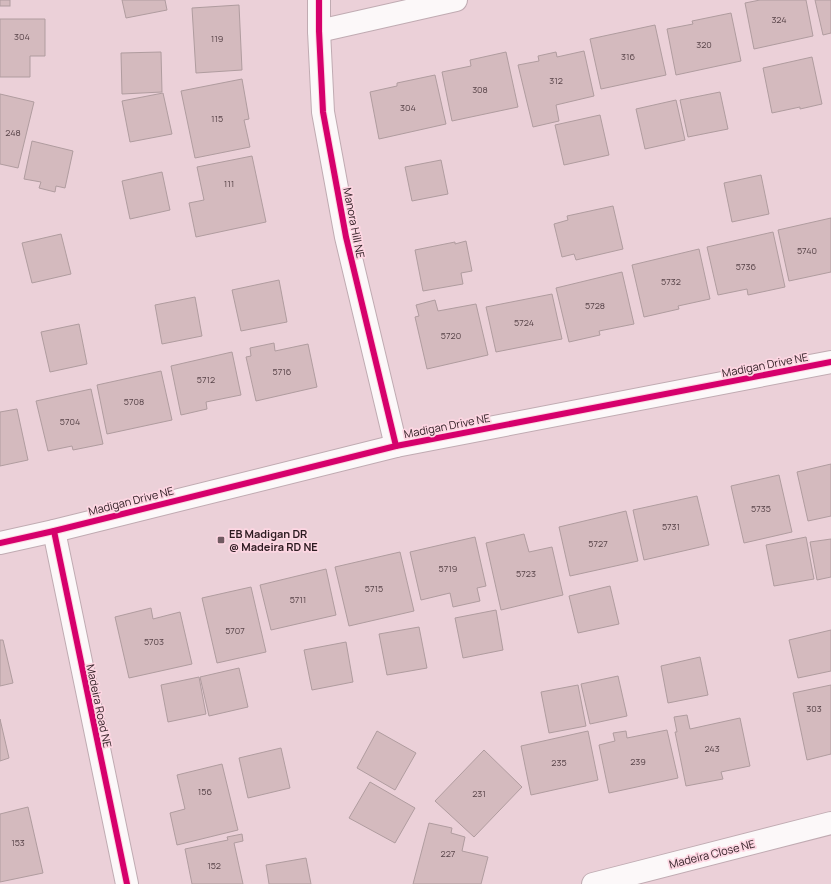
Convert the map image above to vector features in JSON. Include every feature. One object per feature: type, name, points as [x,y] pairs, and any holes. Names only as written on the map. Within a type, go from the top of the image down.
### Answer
[{"type":"street","name":"Manora Hill NE","points":[[319,0],[319,31],[324,120],[346,237],[396,446]]},
{"type":"street","points":[[319,31],[456,0]]},
{"type":"street","name":"Madigan Drive NE","points":[[0,543],[396,446],[831,362]]},
{"type":"street","name":"Madeira Road NE","points":[[54,531],[127,884]]},
{"type":"street","name":"Madeira Close NE","points":[[593,884],[831,823]]},
{"type":"building","points":[[0,0],[10,0],[10,6],[0,6]]},
{"type":"building","points":[[122,0],[165,0],[167,10],[126,18]]},
{"type":"building","points":[[760,0],[806,0],[813,36],[754,49],[745,3]]},
{"type":"building","points":[[815,0],[831,0],[831,33],[823,35]]},
{"type":"building","points":[[239,5],[242,70],[196,73],[192,8]]},
{"type":"building","points":[[731,13],[741,61],[676,75],[667,29],[693,24],[692,21]]},
{"type":"building","points":[[0,19],[45,19],[45,56],[30,56],[30,77],[0,77]]},
{"type":"building","points":[[655,25],[666,75],[601,89],[590,39]]},
{"type":"building","points":[[584,51],[594,96],[556,105],[559,121],[533,127],[518,65],[539,61],[538,56],[556,52],[557,57]]},
{"type":"building","points":[[161,52],[162,92],[122,94],[121,53]]},
{"type":"building","points":[[506,52],[518,107],[452,121],[442,72],[471,66],[470,60]]},
{"type":"building","points":[[812,57],[822,104],[772,113],[763,68]]},
{"type":"building","points":[[435,75],[446,124],[379,139],[370,92],[397,86],[397,83]]},
{"type":"building","points":[[242,79],[249,119],[244,120],[250,147],[195,158],[181,91]]},
{"type":"building","points":[[720,92],[728,129],[688,137],[680,100]]},
{"type":"building","points":[[163,93],[172,134],[130,142],[122,101]]},
{"type":"building","points":[[0,94],[34,102],[18,168],[0,164]]},
{"type":"building","points":[[676,100],[685,140],[645,149],[636,109]]},
{"type":"building","points":[[600,115],[609,155],[564,165],[555,125]]},
{"type":"building","points":[[32,141],[73,151],[65,188],[56,186],[55,192],[39,188],[41,182],[24,179]]},
{"type":"building","points":[[252,156],[266,222],[196,237],[189,203],[204,200],[197,167]]},
{"type":"building","points":[[441,160],[448,194],[412,201],[405,167]]},
{"type":"building","points":[[162,172],[170,210],[130,219],[122,181]]},
{"type":"building","points":[[761,175],[769,214],[732,222],[724,183]]},
{"type":"building","points":[[613,206],[623,249],[576,260],[574,254],[562,257],[554,224],[568,220],[567,216]]},
{"type":"building","points":[[831,218],[831,272],[789,281],[778,230]]},
{"type":"building","points":[[773,232],[785,287],[748,295],[747,289],[718,295],[707,247]]},
{"type":"building","points":[[61,234],[71,274],[32,283],[22,243]]},
{"type":"building","points":[[466,241],[472,271],[461,273],[463,284],[423,291],[415,250]]},
{"type":"building","points":[[699,249],[710,299],[678,306],[679,309],[644,317],[632,265]]},
{"type":"building","points":[[622,272],[634,324],[599,331],[600,335],[569,342],[556,288]]},
{"type":"building","points":[[279,280],[287,322],[241,331],[232,290]]},
{"type":"building","points":[[552,294],[562,339],[496,352],[486,307]]},
{"type":"building","points":[[195,297],[202,336],[162,344],[155,305]]},
{"type":"building","points":[[435,300],[438,311],[476,304],[488,355],[427,369],[415,317],[419,316],[416,305]]},
{"type":"building","points":[[79,324],[87,364],[50,372],[41,332]]},
{"type":"building","points":[[274,343],[275,351],[308,344],[317,387],[256,401],[246,357],[251,356],[250,348]]},
{"type":"building","points":[[232,352],[241,395],[206,402],[207,409],[181,415],[171,366]]},
{"type":"building","points":[[161,371],[172,420],[107,434],[97,385]]},
{"type":"building","points":[[91,389],[103,444],[73,450],[72,446],[48,451],[36,401]]},
{"type":"building","points":[[17,409],[28,460],[0,466],[0,412]]},
{"type":"building","points":[[831,464],[831,516],[808,521],[797,472]]},
{"type":"building","points":[[779,475],[792,532],[744,543],[731,486]]},
{"type":"building","points":[[697,496],[709,545],[644,560],[633,510]]},
{"type":"building","points":[[626,511],[638,561],[570,576],[559,527]]},
{"type":"building","points":[[524,534],[529,552],[552,547],[563,595],[501,610],[486,543]]},
{"type":"building","points":[[475,537],[486,586],[477,588],[480,601],[453,607],[450,593],[421,600],[410,552]]},
{"type":"building","points":[[806,537],[814,579],[774,586],[766,545]]},
{"type":"building","points":[[831,539],[831,577],[817,580],[810,542]]},
{"type":"building","points":[[400,552],[414,611],[349,626],[335,567]]},
{"type":"building","points":[[326,569],[336,615],[271,630],[260,585]]},
{"type":"building","points":[[610,586],[619,624],[578,633],[569,596]]},
{"type":"building","points":[[251,587],[266,652],[217,663],[202,598]]},
{"type":"building","points":[[151,608],[153,619],[180,612],[192,664],[129,678],[115,617]]},
{"type":"building","points":[[496,610],[503,650],[463,658],[455,618]]},
{"type":"building","points":[[419,627],[427,668],[387,675],[379,634]]},
{"type":"building","points":[[831,630],[831,671],[798,678],[789,640]]},
{"type":"building","points":[[0,640],[3,640],[13,683],[0,686]]},
{"type":"building","points":[[346,642],[353,682],[312,690],[304,650]]},
{"type":"building","points":[[700,657],[708,695],[668,703],[661,666]]},
{"type":"building","points":[[239,668],[248,707],[209,716],[200,677]]},
{"type":"building","points":[[618,676],[627,716],[590,724],[581,684]]},
{"type":"building","points":[[199,677],[206,714],[168,722],[161,685]]},
{"type":"building","points":[[578,685],[586,726],[549,733],[541,692]]},
{"type":"building","points":[[831,685],[831,754],[807,760],[793,693]]},
{"type":"building","points":[[687,715],[690,729],[740,718],[750,766],[721,772],[723,779],[686,786],[675,732],[677,732],[674,717]]},
{"type":"building","points":[[0,719],[9,758],[0,761]]},
{"type":"building","points":[[667,730],[678,778],[609,793],[599,745],[615,741],[613,733],[626,731],[627,738]]},
{"type":"building","points":[[377,731],[416,753],[395,790],[357,768]]},
{"type":"building","points":[[588,731],[598,780],[531,795],[521,746]]},
{"type":"building","points":[[281,748],[290,788],[248,798],[239,758]]},
{"type":"building","points":[[484,750],[522,787],[474,837],[435,801]]},
{"type":"building","points":[[222,764],[238,830],[177,845],[170,813],[185,809],[177,775]]},
{"type":"building","points":[[370,782],[415,808],[395,843],[349,818]]},
{"type":"building","points":[[28,807],[43,873],[0,882],[0,814]]},
{"type":"building","points":[[429,823],[452,828],[451,833],[465,837],[462,851],[488,857],[481,884],[413,884]]},
{"type":"building","points":[[242,834],[243,841],[234,843],[243,884],[192,884],[185,849],[228,840],[227,837]]},
{"type":"building","points":[[306,858],[311,884],[269,884],[266,865]]},
{"type":"cycle path","points":[[319,0],[323,112],[346,237],[396,446]]},
{"type":"cycle path","points":[[0,543],[396,446],[831,362]]},
{"type":"cycle path","points":[[54,531],[127,884]]},
{"type":"place","name":"EB Madigan DR @ Madeira RD NE","points":[[221,540]]}]
